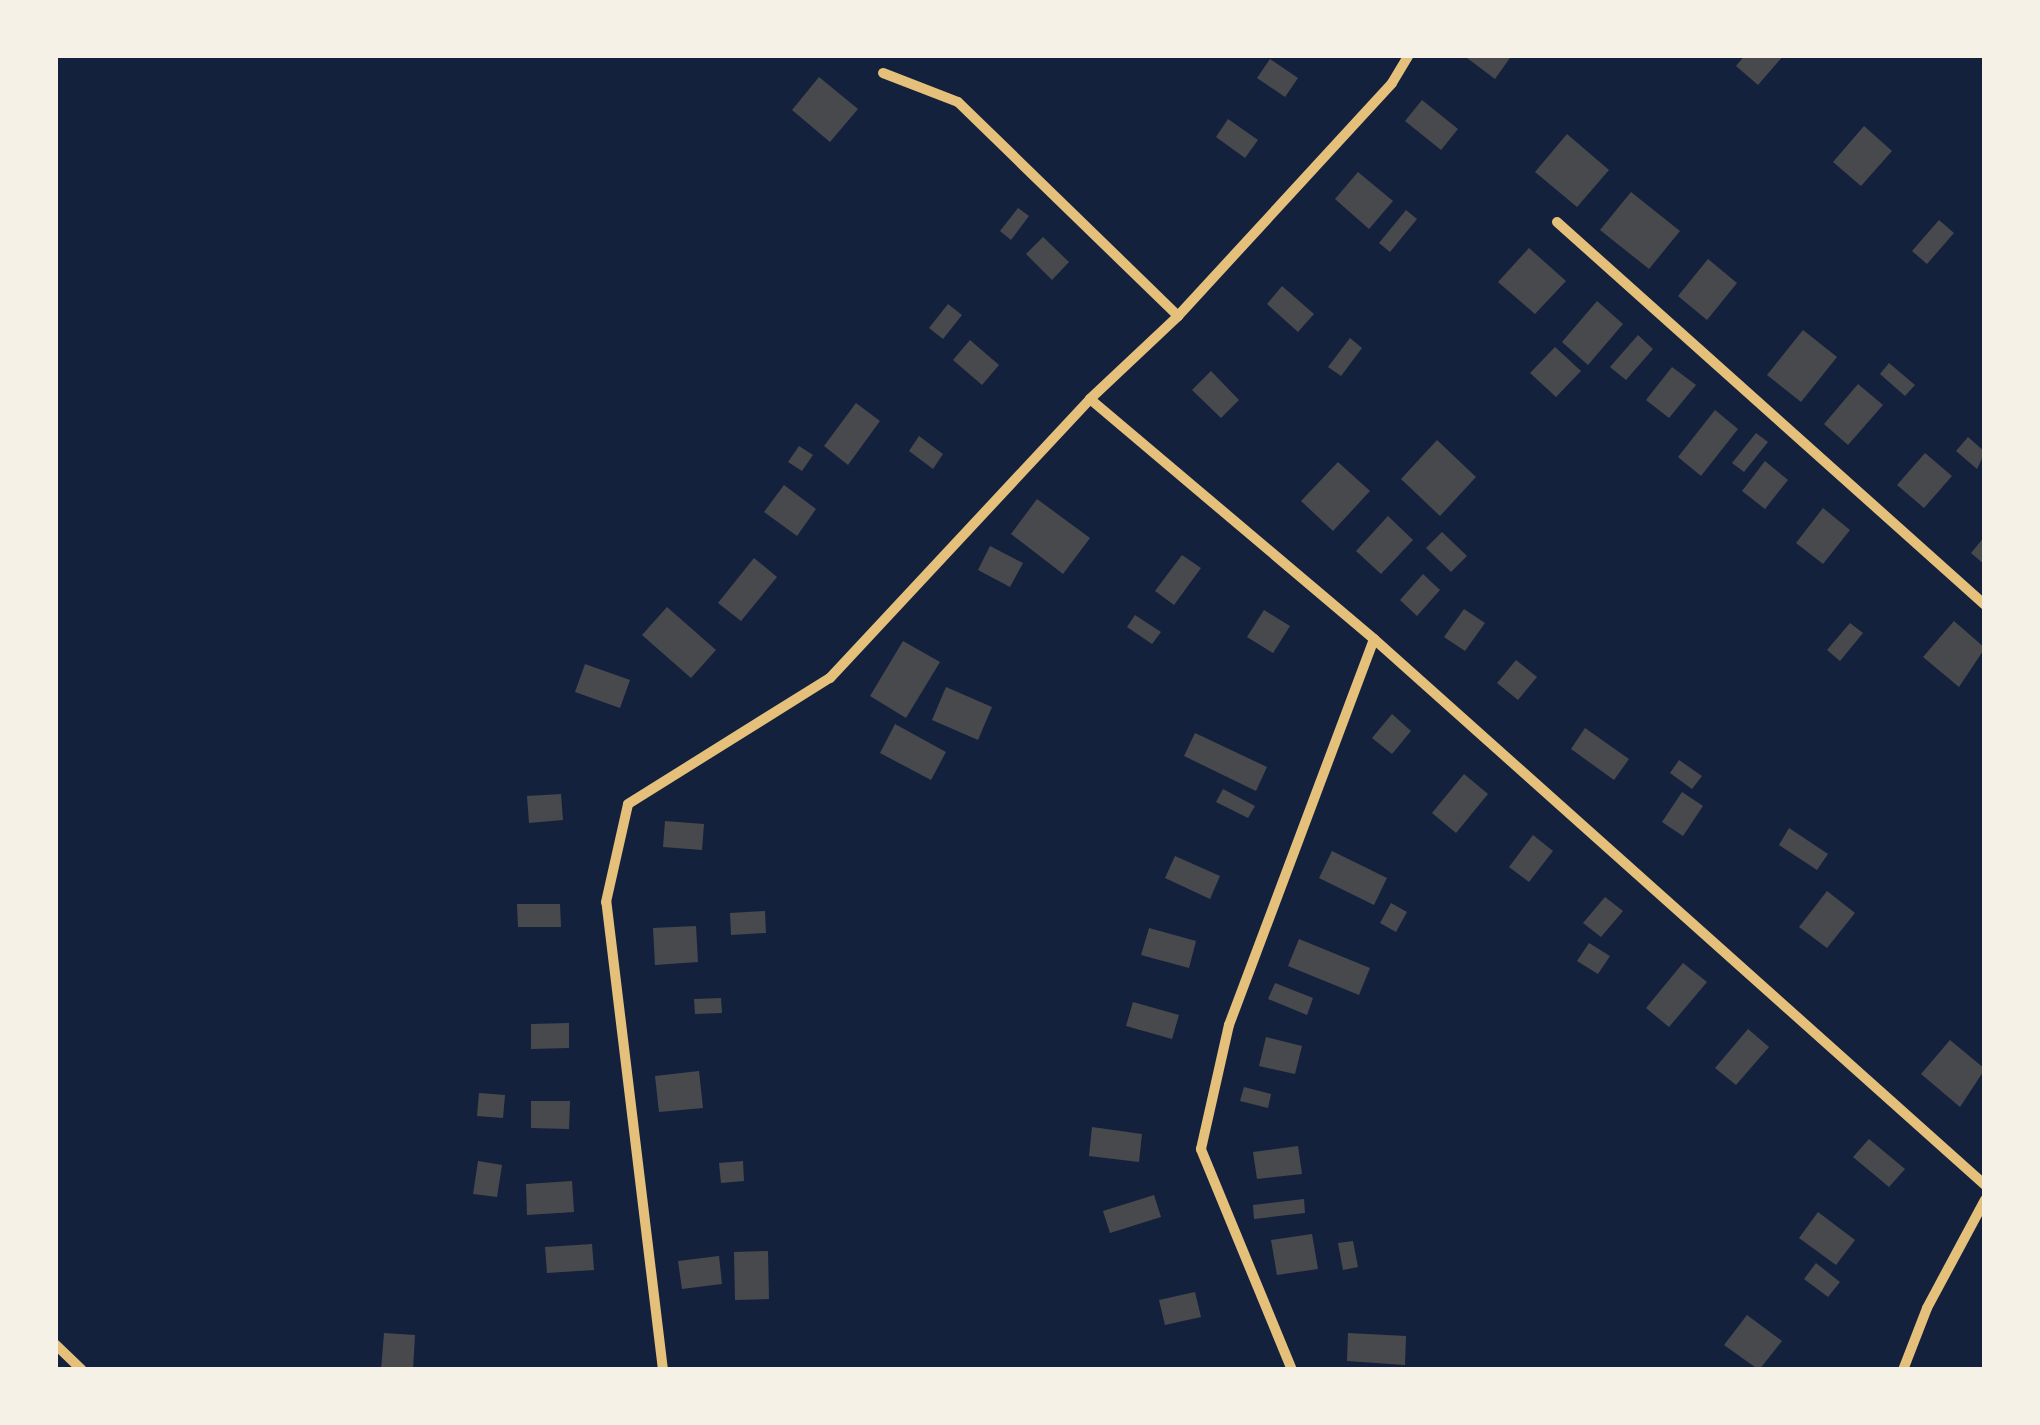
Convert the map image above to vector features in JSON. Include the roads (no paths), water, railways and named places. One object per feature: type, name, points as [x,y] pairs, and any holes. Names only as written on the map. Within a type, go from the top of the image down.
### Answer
[{"type":"street","points":[[664,1370],[606,902],[628,804],[830,678],[1090,400],[1178,316],[1392,82],[1409,55]]},
{"type":"street","points":[[883,74],[958,102],[1178,316]]},
{"type":"street","points":[[1557,222],[1985,605]]},
{"type":"street","points":[[1090,400],[1374,640],[1985,1185]]},
{"type":"street","points":[[1292,1370],[1201,1150],[1229,1025],[1374,640]]},
{"type":"street","points":[[1903,1370],[1927,1308],[1985,1200]]},
{"type":"street","points":[[55,1344],[82,1370]]}]
